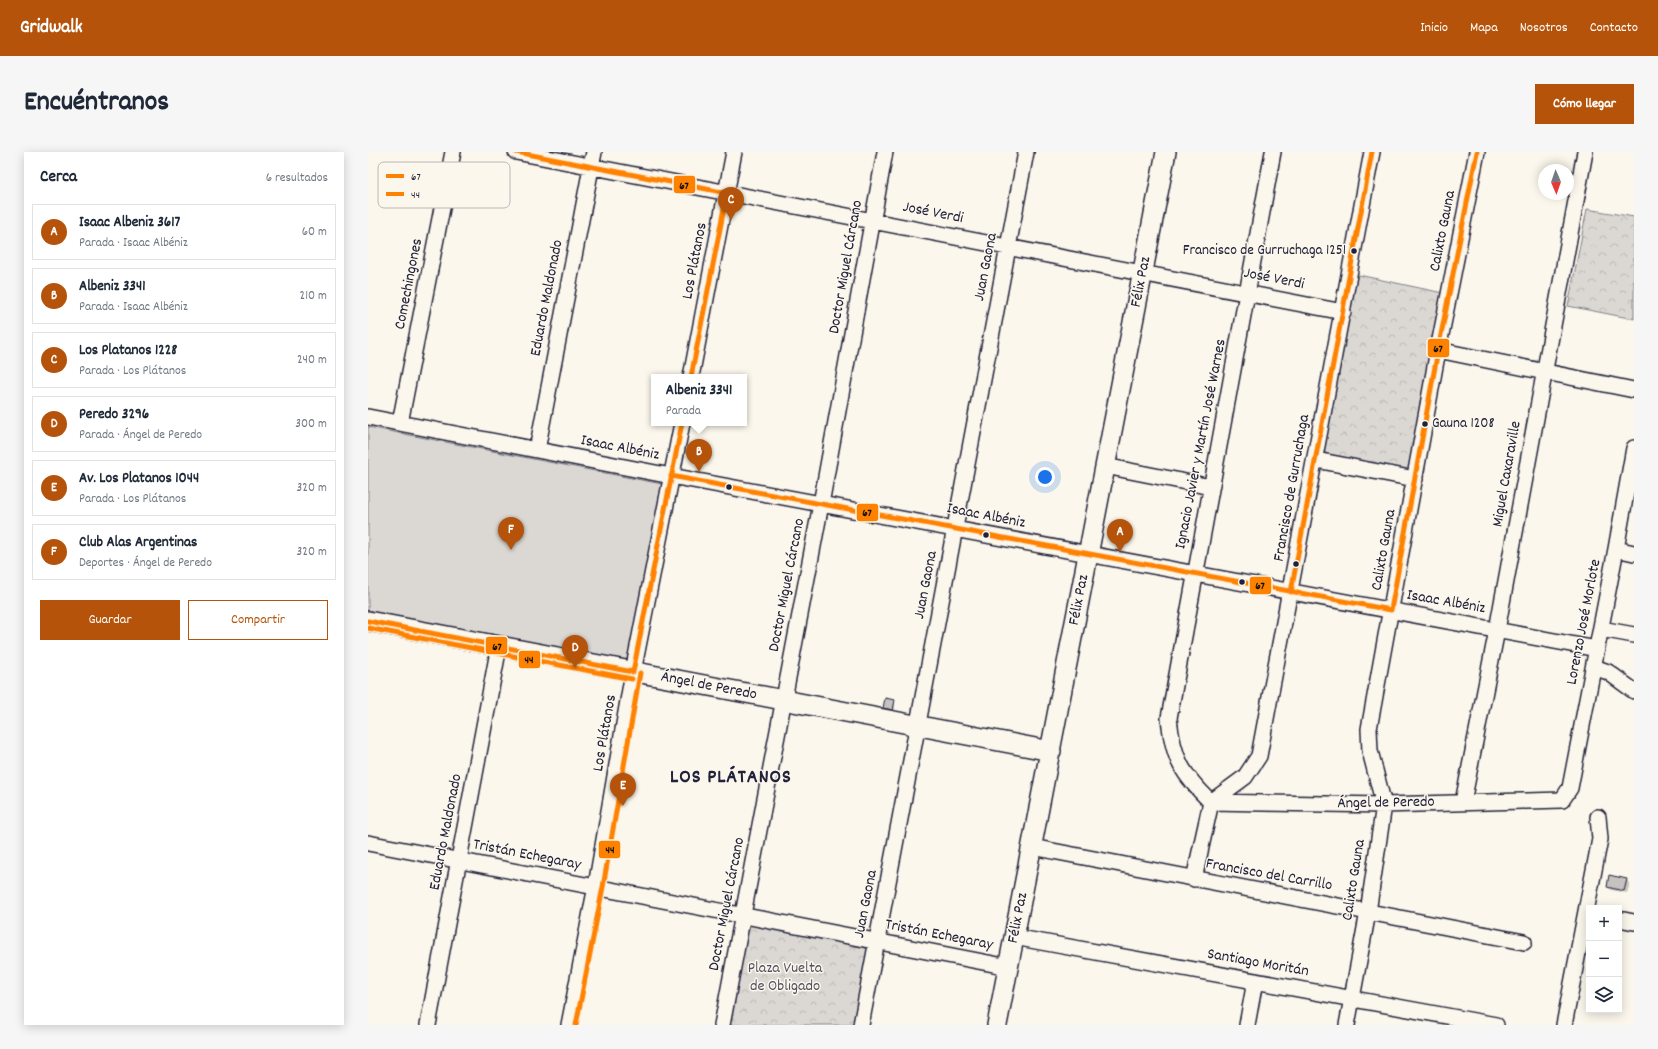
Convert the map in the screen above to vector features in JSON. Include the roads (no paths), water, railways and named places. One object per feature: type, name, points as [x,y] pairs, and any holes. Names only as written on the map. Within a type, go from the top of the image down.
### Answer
[{"type":"main road","name":"Félix Paz","points":[[997,1025],[1166,152]]},
{"type":"main road","name":"Ángel de Peredo","points":[[368,621],[1051,752]]},
{"type":"street","name":"Comechingones","points":[[451,162],[453,152]]},
{"type":"street","name":"José Verdi","points":[[516,152],[592,159],[726,193],[1247,292],[1343,312]]},
{"type":"street","name":"Los Plátanos","points":[[692,374],[734,152]]},
{"type":"street","name":"Doctor Miguel Cárcano","points":[[722,1025],[821,504],[885,152]]},
{"type":"street","name":"Juan Gaona","points":[[861,1025],[1026,152]]},
{"type":"street","name":"Ignacio Javier y Martín José Warnes","points":[[1211,802],[1187,776],[1177,758],[1171,742],[1169,718],[1273,152]]},
{"type":"street","name":"Francisco de Gurruchaga","points":[[1211,802],[1245,777],[1259,756],[1316,460],[1372,152]]},
{"type":"street","name":"Calixto Gauna","points":[[1347,1025],[1368,912],[1384,805],[1370,751],[1369,729],[1438,350],[1477,152]]},
{"type":"street","name":"Miguel Caxaraville","points":[[1463,802],[1497,630],[1585,152]]},
{"type":"street","name":"Eduardo Maldonado","points":[[537,450],[592,159]]},
{"type":"street","name":"Comechingones","points":[[400,423],[442,208]]},
{"type":"street","points":[[1438,350],[1634,390]]},
{"type":"street","name":"Isaac Albéniz","points":[[368,417],[671,476],[1597,649]]},
{"type":"street","name":"Los Plátanos","points":[[569,1025],[596,886],[633,672],[681,426]]},
{"type":"street","name":"Lorenzo José Morlote","points":[[1562,800],[1570,788],[1602,629],[1634,448]]},
{"type":"street","points":[[1316,460],[1415,479]]},
{"type":"street","points":[[1105,466],[1211,487]]},
{"type":"street","points":[[1616,549],[1634,553]]},
{"type":"street","points":[[1602,629],[1634,635]]},
{"type":"street","name":"Eduardo Maldonado","points":[[428,1025],[499,646]]},
{"type":"street","points":[[1594,667],[1608,672],[1634,691]]},
{"type":"street","name":"Ángel de Peredo","points":[[1211,802],[1384,805],[1562,800]]},
{"type":"street","points":[[1194,880],[1211,802]]},
{"type":"street","points":[[1588,905],[1600,839],[1598,817]]},
{"type":"street","name":"Tristán Echegaray","points":[[368,843],[1009,967]]},
{"type":"street","name":"Francisco del Carrillo","points":[[1032,847],[1194,880],[1524,942]]},
{"type":"street","points":[[1564,1025],[1586,918]]},
{"type":"street","points":[[1622,920],[1634,922]]},
{"type":"street","name":"Santiago Moritán","points":[[1014,937],[1352,999],[1462,1022],[1496,1025]]},
{"type":"street","points":[[1247,1025],[1255,981]]},
{"type":"place","name":"Los Platanos 1228","points":[[731,220]]},
{"type":"place","name":"Francisco de Gurruchaga 1251","points":[[1354,251]]},
{"type":"place","name":"Gauna 1208","points":[[1425,424]]},
{"type":"place","name":"Albeniz 3341","points":[[699,472]]},
{"type":"place","name":"Club Alas Argentinas","points":[[511,550]]},
{"type":"place","name":"Isaac Albeniz 3617","points":[[1120,552]]},
{"type":"place","name":"Peredo 3296","points":[[575,668]]},
{"type":"place","name":"Av. Los Platanos 1044","points":[[623,806]]},
{"type":"district","name":"LOS PLÁTANOS","points":[[731,778]]},
{"type":"park label","name":"Plaza Vuelta de Obligado","points":[[785,977]]}]
